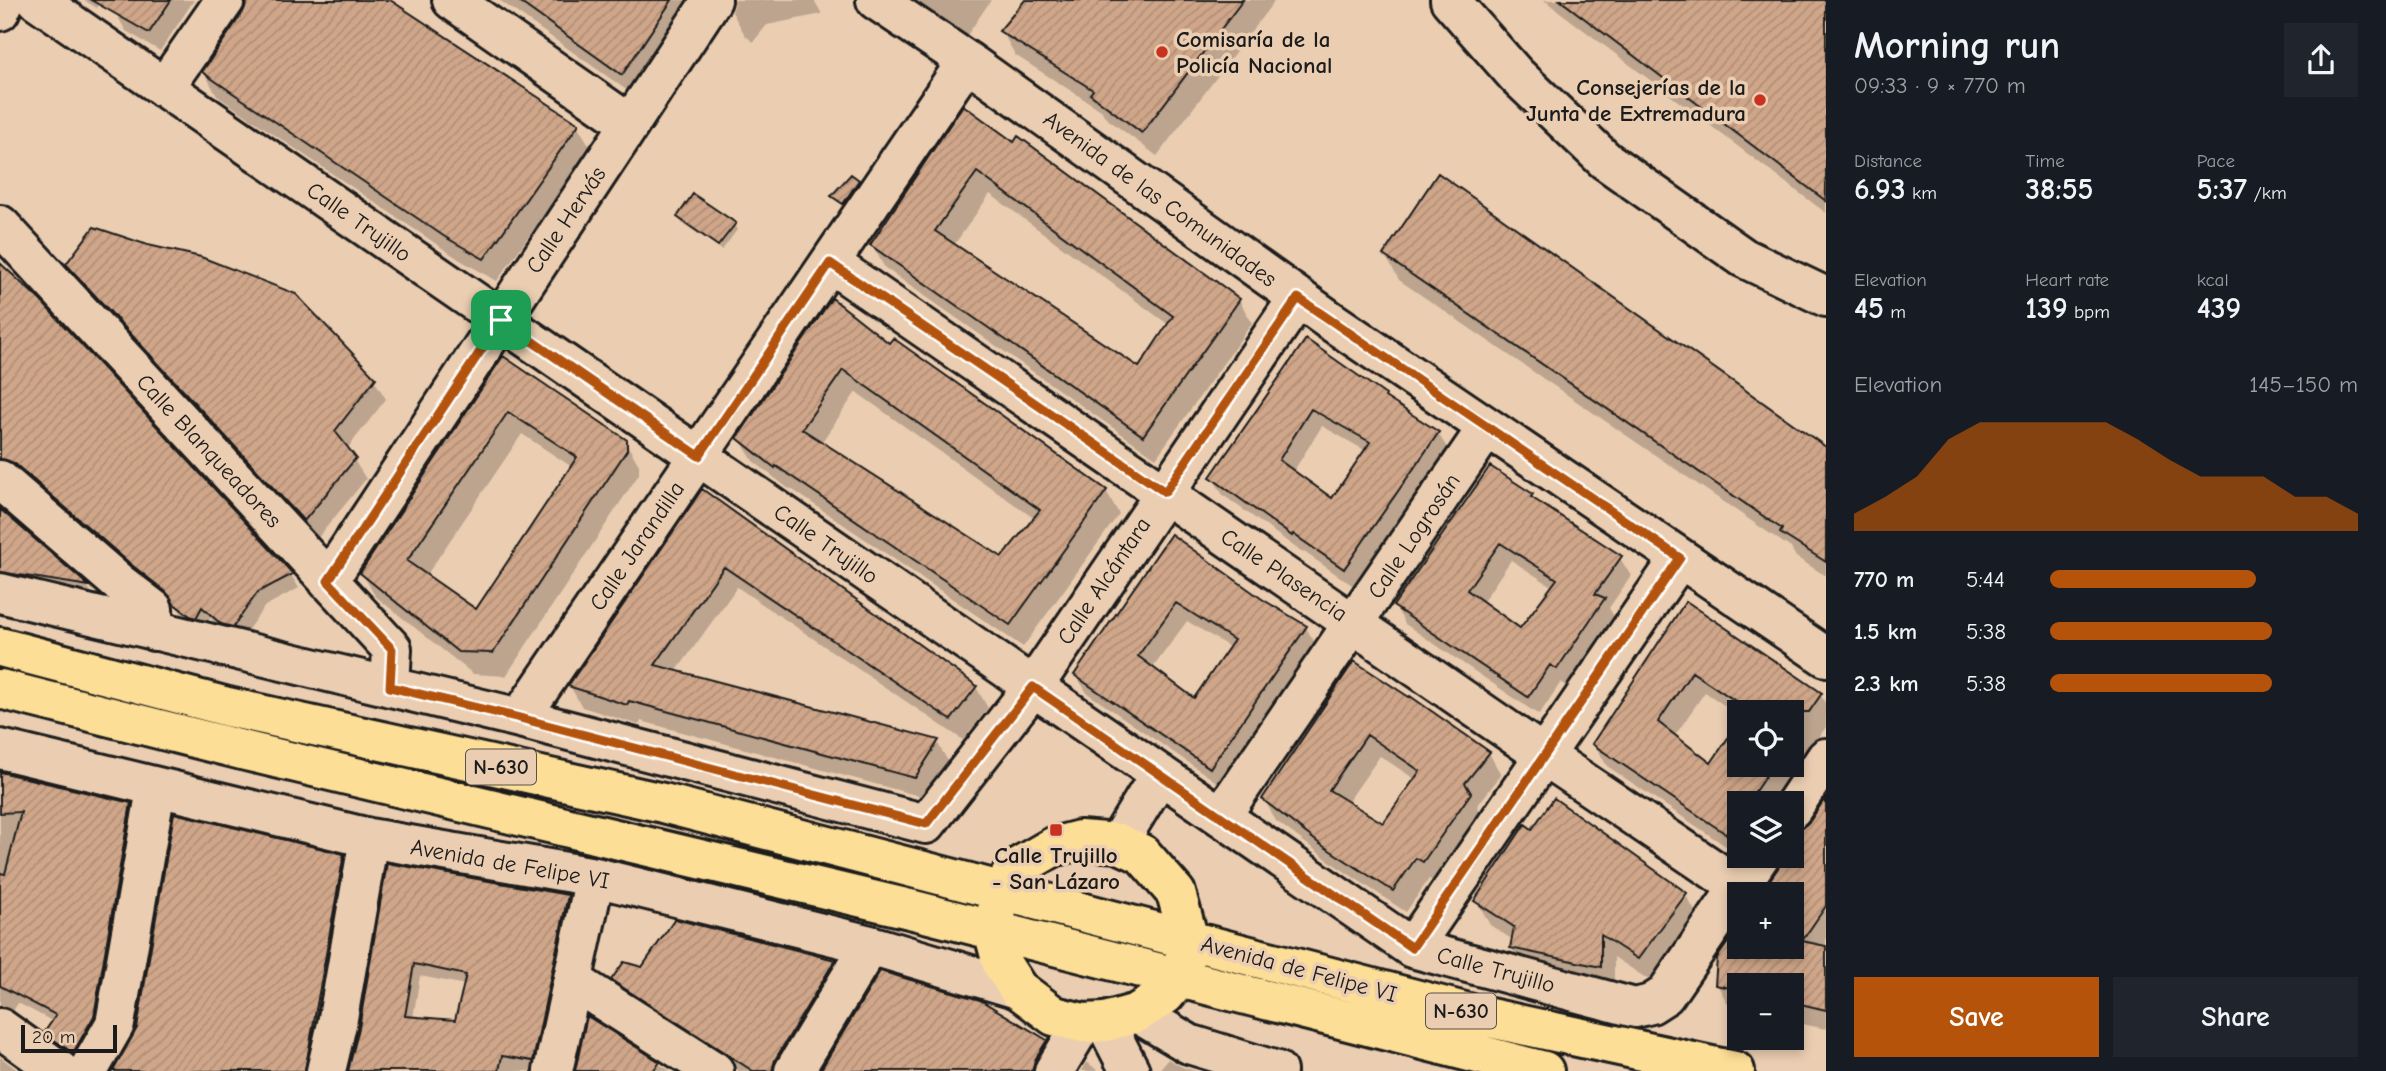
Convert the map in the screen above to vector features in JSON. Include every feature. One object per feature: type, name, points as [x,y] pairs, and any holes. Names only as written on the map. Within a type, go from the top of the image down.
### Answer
[{"type":"highway","name":"N-630","points":[[0,647],[228,707],[663,803],[1189,940]]},
{"type":"highway","name":"Avenida de Felipe VI","points":[[0,689],[246,751],[993,930]]},
{"type":"highway","points":[[1080,840],[1118,843],[1142,854],[1176,893],[1189,940],[1180,978],[1165,995],[1108,1019],[1054,1016],[1018,989],[1002,964],[993,930],[1001,891],[1015,869],[1054,847],[1080,840]]},
{"type":"highway","name":"N-630","points":[[993,930],[1180,978]]},
{"type":"highway","name":"Avenida de Felipe VI","points":[[1189,940],[1476,1016],[1735,1071]]},
{"type":"highway","name":"Avenida de Felipe VI","points":[[1180,978],[1544,1071]]},
{"type":"street","points":[[0,11],[5,0]]},
{"type":"street","name":"Calle Trujillo","points":[[37,0],[1412,948],[1635,1008],[1651,1004],[1665,995],[1727,905]]},
{"type":"street","points":[[164,88],[225,0]]},
{"type":"street","points":[[452,0],[630,124]]},
{"type":"street","name":"Calle Hervás","points":[[328,581],[712,0]]},
{"type":"street","name":"Avenida de las Comunidades","points":[[876,0],[967,61],[1298,298],[1826,657]]},
{"type":"street","points":[[1450,0],[1516,75],[1605,160],[1744,258],[1826,297]]},
{"type":"street","name":"Calle Jarandilla","points":[[520,718],[967,61]]},
{"type":"street","name":"Calle Blanqueadores","points":[[0,225],[392,649],[390,687]]},
{"type":"street","name":"Calle Plasencia","points":[[830,263],[1732,882]]},
{"type":"street","name":"Calle Alcántara","points":[[520,718],[926,824],[1033,687],[1298,298]]},
{"type":"street","name":"Calle Logrosán","points":[[1221,817],[1488,428]]},
{"type":"street","points":[[0,480],[153,609],[154,631]]},
{"type":"street","points":[[1412,948],[1680,558]]},
{"type":"street","points":[[0,593],[520,718]]},
{"type":"street","name":"Avenida de Felipe VI","points":[[0,749],[156,789],[369,838],[595,877],[870,945],[1018,989]]},
{"type":"street","points":[[1804,791],[1826,758]]},
{"type":"street","points":[[1118,843],[1160,774]]},
{"type":"street","points":[[88,1071],[115,1024],[156,789]]},
{"type":"street","points":[[326,1071],[337,1024],[369,838]]},
{"type":"street","points":[[553,1071],[595,877]]},
{"type":"street","points":[[794,1071],[870,945]]},
{"type":"street","points":[[573,981],[714,1071]]},
{"type":"street","points":[[1054,1071],[1108,1019]]},
{"type":"street","points":[[1108,1019],[1130,1071]]},
{"type":"street","points":[[1108,1019],[1277,1071]]},
{"type":"street","points":[[0,1028],[60,1071]]},
{"type":"building","points":[[91,0],[171,0],[149,33]]},
{"type":"building","points":[[248,0],[390,0],[579,124],[484,259],[445,237],[202,72],[243,12]]},
{"type":"building","points":[[517,0],[672,0],[622,75]]},
{"type":"building","name":"Comisaría de la Policía Nacional","points":[[1025,0],[1243,0],[1142,133],[1090,94],[1093,90],[999,31]]},
{"type":"building","name":"Consejerías de la Junta de Extremadura","points":[[1560,0],[1826,0],[1826,201]]},
{"type":"building","points":[[963,105],[1014,142],[1018,136],[1240,299],[1143,436],[870,245]],"holes":[[[977,172],[1173,316],[1139,367],[935,231]]]},
{"type":"building","points":[[1438,173],[1826,447],[1826,562],[1780,533],[1782,529],[1383,255]]},
{"type":"building","points":[[851,174],[859,180],[843,204],[831,196]]},
{"type":"building","points":[[693,194],[736,223],[718,246],[677,217]]},
{"type":"building","points":[[94,227],[148,245],[201,257],[296,294],[376,378],[335,431],[356,458],[304,521],[66,264]]},
{"type":"building","points":[[0,263],[40,300],[293,574],[258,592],[233,627],[221,624],[202,607],[196,618],[190,616],[173,603],[166,592],[14,463],[0,459]]},
{"type":"building","points":[[832,298],[889,343],[893,338],[1107,490],[1010,625],[776,466],[775,468],[737,438]],"holes":[[[843,370],[1040,510],[1002,557],[802,429]]]},
{"type":"building","points":[[1306,339],[1386,395],[1385,397],[1439,432],[1344,569],[1293,534],[1292,536],[1210,477]],"holes":[[[1311,409],[1370,442],[1332,498],[1279,460]]]},
{"type":"building","points":[[503,356],[627,440],[627,450],[493,653],[458,652],[360,573]],"holes":[[[508,412],[577,457],[476,609],[407,561]]]},
{"type":"building","points":[[1490,466],[1533,494],[1531,497],[1622,556],[1595,594],[1605,598],[1557,669],[1550,665],[1528,697],[1393,606]],"holes":[[[1500,543],[1557,579],[1520,628],[1467,590]]]},
{"type":"building","points":[[702,489],[977,686],[951,720],[724,567],[655,665],[939,740],[915,778],[629,701],[627,705],[568,686]]},
{"type":"building","points":[[0,509],[89,586],[0,572]]},
{"type":"building","points":[[1171,534],[1262,599],[1307,626],[1210,768],[1074,675]],"holes":[[[1176,603],[1234,640],[1194,698],[1138,656]]]},
{"type":"building","points":[[1686,601],[1822,693],[1809,712],[1804,712],[1804,700],[1734,700],[1692,672],[1658,722],[1711,763],[1727,739],[1727,777],[1765,777],[1755,791],[1727,791],[1726,834],[1592,744]]},
{"type":"building","points":[[1354,661],[1490,752],[1465,783],[1471,793],[1423,862],[1416,858],[1393,891],[1320,844],[1262,799]],"holes":[[[1367,735],[1420,771],[1383,823],[1329,790]]]},
{"type":"building","points":[[0,772],[131,803],[94,1016],[73,1053],[44,1033],[56,1015],[0,986],[0,873],[5,874],[21,812],[0,813]]},
{"type":"building","points":[[1826,797],[1826,906],[1804,938],[1804,882],[1768,882],[1778,868],[1804,868],[1804,825]]},
{"type":"building","points":[[1554,798],[1687,893],[1638,959],[1601,935],[1601,967],[1510,948],[1514,927],[1474,901],[1525,824],[1532,829]]},
{"type":"building","points":[[174,813],[344,854],[305,1071],[113,1071],[137,1028]]},
{"type":"building","points":[[387,863],[568,895],[533,1061],[502,1056],[499,1071],[348,1071],[359,1028]],"holes":[[[414,964],[466,975],[455,1020],[405,1016]]]},
{"type":"building","points":[[675,919],[835,960],[775,1060],[772,1071],[753,1071],[611,980],[624,962],[642,967]]},
{"type":"building","points":[[1804,941],[1826,946],[1826,1010],[1804,1005],[1804,973],[1727,973],[1727,987],[1715,985],[1717,958],[1727,944],[1727,959],[1804,959]]},
{"type":"building","points":[[880,971],[980,1000],[1047,1040],[1032,1071],[820,1071]]},
{"type":"building","points":[[587,1016],[660,1062],[653,1071],[575,1071]]},
{"type":"place","name":"Comisaría de la Policía Nacional","points":[[1162,52]]},
{"type":"place","name":"Consejerías de la Junta de Extremadura","points":[[1760,100]]},
{"type":"place","name":"Calle Trujillo - San Lázaro","points":[[1056,830]]},
{"type":"route","points":[[830,263],[1165,492],[1298,298],[1680,558],[1412,948],[1033,687],[926,824],[520,718],[390,687],[392,649],[328,581],[501,320],[699,456],[830,263]]}]
